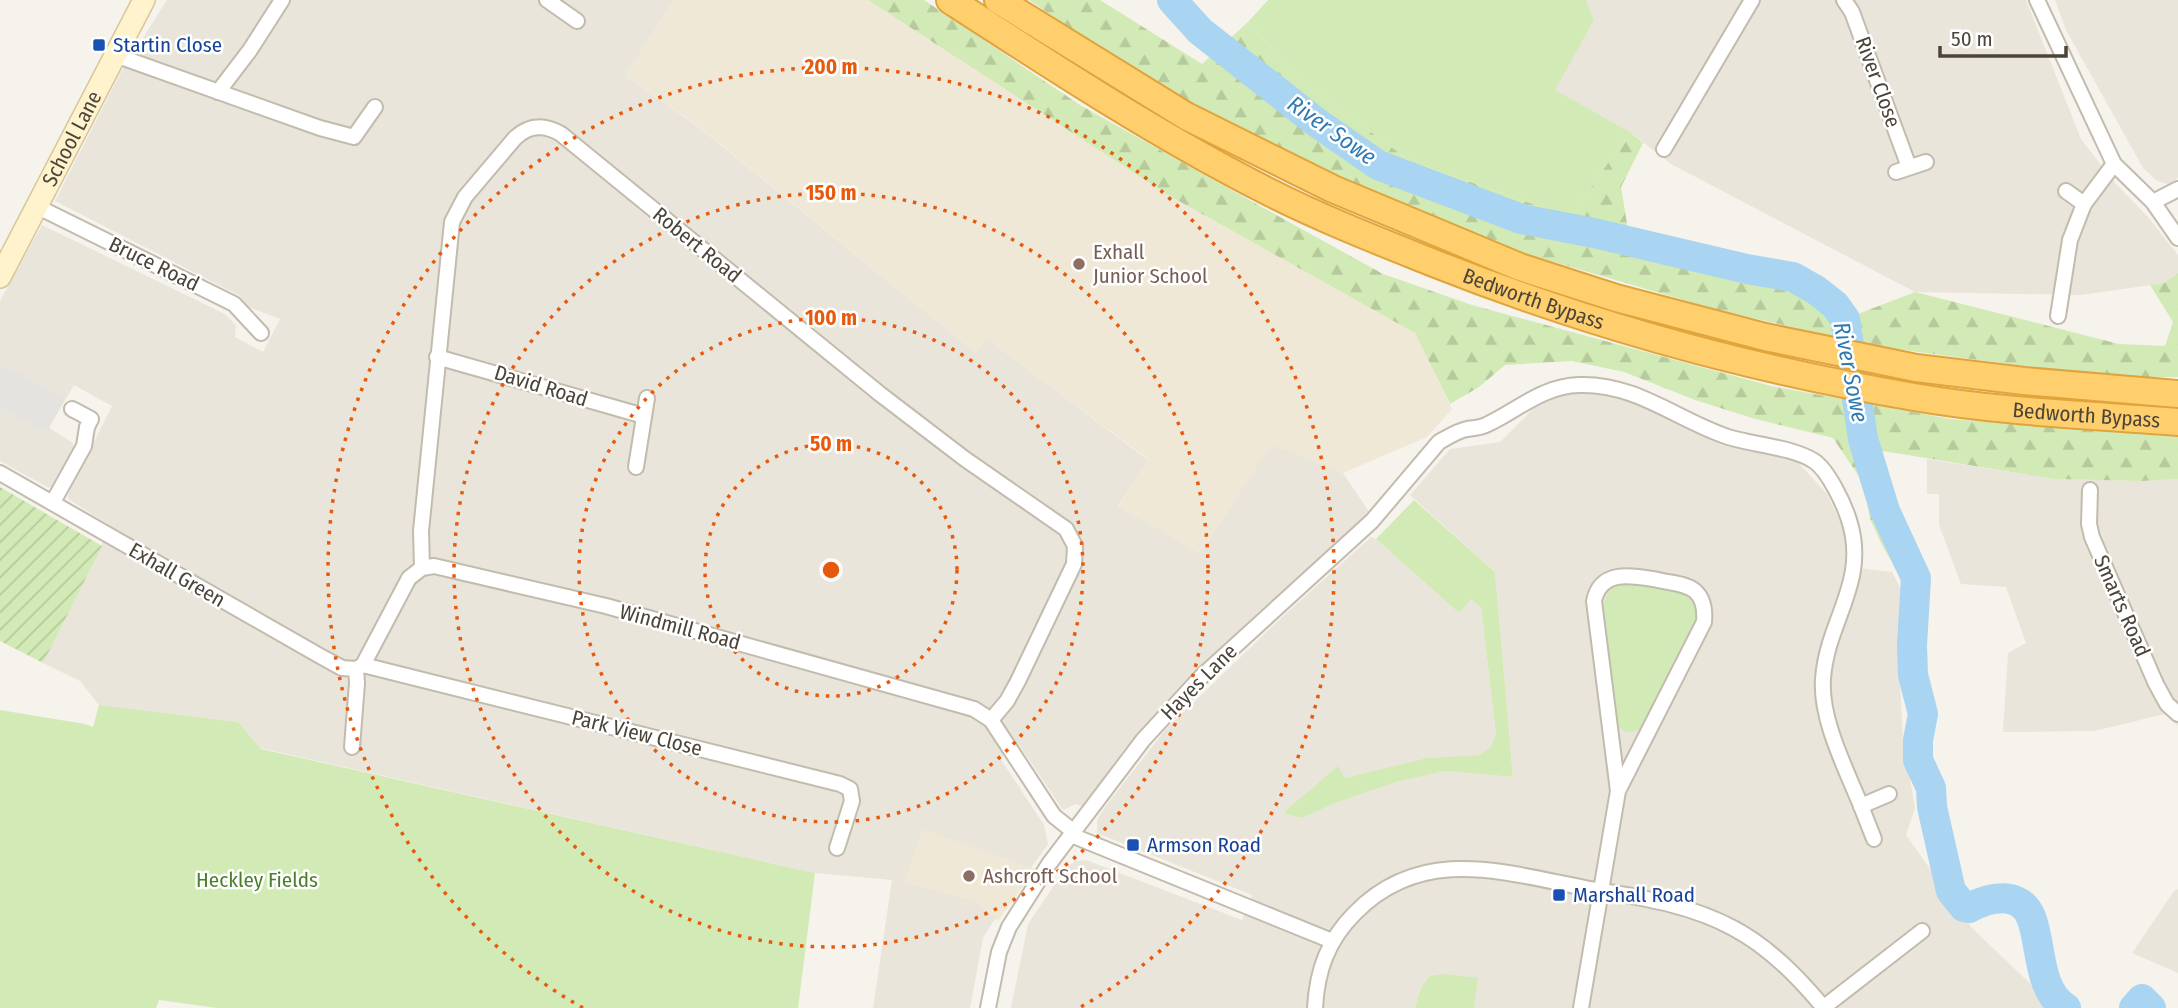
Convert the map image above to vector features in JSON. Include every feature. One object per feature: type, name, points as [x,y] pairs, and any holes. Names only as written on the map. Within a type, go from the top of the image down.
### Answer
[{"type":"highway","name":"Bedworth Bypass","points":[[950,0],[1142,122],[1280,197],[1385,244],[1516,296],[1634,333],[1760,365],[1916,397],[2035,411],[2178,422]]},
{"type":"highway","name":"Bedworth Bypass","points":[[998,0],[1186,116],[1333,189],[1520,267],[1616,298],[1765,337],[1916,368],[2024,381],[2178,394]]},
{"type":"street","name":"School Lane","points":[[0,277],[144,0]]},
{"type":"street","points":[[218,92],[250,50],[282,0]]},
{"type":"street","points":[[547,0],[572,11]]},
{"type":"street","points":[[1664,149],[1752,0]]},
{"type":"street","name":"River Close","points":[[1844,0],[1852,12],[1902,169],[1926,162]]},
{"type":"street","points":[[2038,0],[2114,164],[2153,202],[2178,238]]},
{"type":"street","points":[[115,55],[320,128],[354,137],[375,107]]},
{"type":"street","name":"Robert Road","points":[[422,568],[421,531],[449,239],[455,212],[520,134],[539,127],[554,130],[880,394],[965,459],[1066,528],[1074,546],[1074,564],[1018,681],[1007,701],[991,720]]},
{"type":"street","points":[[2058,316],[2070,240],[2084,204],[2114,164]]},
{"type":"street","points":[[2153,202],[2178,189]]},
{"type":"street","points":[[2066,191],[2084,204]]},
{"type":"street","name":"Bruce Road","points":[[38,207],[234,304],[261,333]]},
{"type":"street","name":"David Road","points":[[438,356],[644,416]]},
{"type":"street","name":"Hayes Lane","points":[[988,1008],[999,952],[1009,927],[1049,864],[1164,716],[1201,677],[1372,521],[1438,442],[1451,435],[1490,423],[1528,400],[1555,388],[1578,385],[1630,392],[1730,438],[1777,448],[1816,462],[1836,489],[1849,520],[1856,554],[1854,575],[1832,633],[1823,679],[1824,695],[1832,732],[1874,839]]},
{"type":"street","points":[[636,467],[648,398]]},
{"type":"street","points":[[53,502],[84,446],[91,419],[72,409]]},
{"type":"street","name":"Exhall Green","points":[[0,473],[342,668],[360,667]]},
{"type":"street","name":"Smarts Road","points":[[2090,490],[2089,524],[2092,537],[2156,684],[2167,704],[2178,714]]},
{"type":"street","points":[[352,747],[360,667],[409,578],[422,568]]},
{"type":"street","name":"Windmill Road","points":[[422,568],[448,568],[670,623],[974,709],[991,720]]},
{"type":"street","points":[[1581,1008],[1618,791],[1704,622],[1705,615],[1702,599],[1690,588],[1629,575],[1604,583],[1595,594],[1594,601],[1618,791]]},
{"type":"street","name":"Park View Close","points":[[360,667],[840,784],[850,789],[852,794],[837,848]]},
{"type":"street","points":[[991,720],[1054,816],[1072,834],[1332,941]]},
{"type":"street","points":[[1861,806],[1889,794]]},
{"type":"street","points":[[1315,1008],[1320,971],[1332,941],[1370,897],[1412,875],[1436,869],[1482,869],[1695,911],[1734,928],[1777,958],[1824,1008],[1922,931]]},
{"type":"shaded area","points":[[167,0],[674,0],[625,76],[699,127],[976,353],[986,338],[1148,460],[1118,506],[1200,553],[1271,444],[1343,473],[1368,510],[1366,522],[1264,607],[1200,666],[1124,749],[1087,808],[1076,804],[1063,810],[1019,745],[1000,758],[1044,825],[1048,844],[983,938],[970,1008],[873,1008],[892,880],[815,873],[260,748],[238,722],[99,705],[80,681],[43,663],[111,526],[68,499],[112,406],[74,385],[49,428],[73,443],[74,454],[54,485],[49,488],[0,461],[0,301],[42,225],[225,314],[236,325],[235,337],[263,352],[280,319],[246,306],[240,296],[55,201],[120,74]]},
{"type":"shaded area","name":"Exhall Junior School","points":[[674,0],[868,0],[1168,195],[1415,333],[1452,409],[1427,437],[1343,473],[1271,445],[1200,553],[1118,507],[1148,459],[987,339],[976,353],[700,127],[625,76]]},
{"type":"shaded area","points":[[1586,0],[2026,0],[2081,139],[2115,183],[2148,217],[2178,255],[2178,273],[2164,283],[2082,295],[1915,292],[1671,164],[1630,132],[1554,90],[1594,20]]},
{"type":"shaded area","points":[[2055,0],[2178,0],[2178,178],[2168,184],[2157,181],[2143,168],[2066,30]]},
{"type":"shaded area","points":[[4,365],[64,399],[46,432],[0,407],[0,373]]},
{"type":"shaded area","points":[[1585,389],[1610,391],[1649,405],[1721,445],[1795,459],[1827,494],[1846,533],[1849,567],[1892,572],[1905,597],[1899,667],[1903,738],[1915,808],[1906,835],[1972,928],[2038,991],[2051,1008],[1011,1008],[1028,924],[1063,872],[1075,861],[1086,860],[1242,920],[1252,895],[1097,833],[1097,820],[1166,729],[1280,619],[1371,537],[1458,612],[1471,598],[1481,607],[1496,734],[1491,747],[1479,755],[1426,758],[1345,778],[1337,767],[1286,810],[1286,814],[1302,818],[1396,782],[1446,771],[1513,777],[1495,572],[1410,495],[1450,449],[1500,442],[1534,408],[1559,394]]},
{"type":"shaded area","points":[[1927,459],[2054,479],[2178,479],[2178,726],[2165,714],[2094,731],[2003,732],[2008,653],[2026,643],[2006,587],[1961,584],[1939,525],[1939,494],[1927,494]]},
{"type":"shaded area","name":"Ashcroft School","points":[[923,829],[1035,869],[998,921],[976,902],[904,882]]},
{"type":"shaded area","points":[[2178,889],[2178,973],[2132,953]]},
{"type":"green space","points":[[868,0],[924,0],[1080,105],[1383,274],[1472,305],[1771,386],[1951,419],[2178,437],[2178,479],[2054,479],[1883,451],[1882,483],[1889,509],[1919,561],[1907,577],[1897,571],[1882,545],[1870,519],[1864,484],[1833,438],[1752,418],[1695,400],[1624,372],[1572,361],[1505,365],[1479,387],[1450,404],[1415,333],[1168,195]]},
{"type":"green space","points":[[1029,0],[1100,0],[1202,64],[1248,22],[1299,79],[1410,161],[1570,217],[1630,132],[1643,143],[1621,187],[1630,242],[1793,277],[1835,305],[1845,319],[1915,292],[2119,344],[2165,346],[2173,322],[2150,285],[2164,283],[2178,273],[2178,377],[2107,377],[1880,347],[1718,310],[1523,253],[1400,207],[1159,89]]},
{"type":"green space","points":[[1268,0],[1586,0],[1594,20],[1555,90],[1630,132],[1570,217],[1410,161],[1299,79],[1248,22]]},
{"type":"green space","points":[[0,487],[102,546],[43,663],[0,641]]},
{"type":"green space","points":[[1414,500],[1495,572],[1513,777],[1446,771],[1396,782],[1302,818],[1286,814],[1286,810],[1338,766],[1345,778],[1426,758],[1479,755],[1491,747],[1496,734],[1481,607],[1471,599],[1459,613],[1376,539]]},
{"type":"green space","points":[[1624,582],[1686,595],[1695,606],[1696,614],[1694,625],[1642,727],[1631,732],[1624,731],[1616,723],[1602,607],[1609,590]]},
{"type":"green space","name":"Heckley Fields","points":[[99,705],[238,722],[261,749],[815,873],[798,1008],[217,1008],[159,1000],[156,1008],[0,1008],[0,710],[93,727]]},
{"type":"green space","points":[[1446,974],[1478,978],[1474,1008],[1415,1008],[1422,986],[1430,976]]},
{"type":"waterway","name":"River Sowe","points":[[1172,0],[1200,31],[1316,122],[1378,165],[1521,219],[1793,277],[1835,305],[1845,319],[1863,439],[1885,511],[1916,578],[1913,675],[1923,714],[1918,740],[1918,760],[1931,788],[1932,807],[1951,891],[1964,907],[2003,898],[2012,899],[2026,908],[2034,928],[2045,978],[2050,990],[2066,1008]]},
{"type":"waterway","name":"River Sowe","points":[[2134,1008],[2142,999],[2151,1008]]},
{"type":"place","name":"Startin Close","points":[[99,45]]},
{"type":"place","name":"Exhall Junior School","points":[[1079,264]]},
{"type":"place","name":"Armson Road","points":[[1133,845]]},
{"type":"place","name":"Ashcroft School","points":[[969,876]]},
{"type":"place","name":"Marshall Road","points":[[1559,895]]}]
